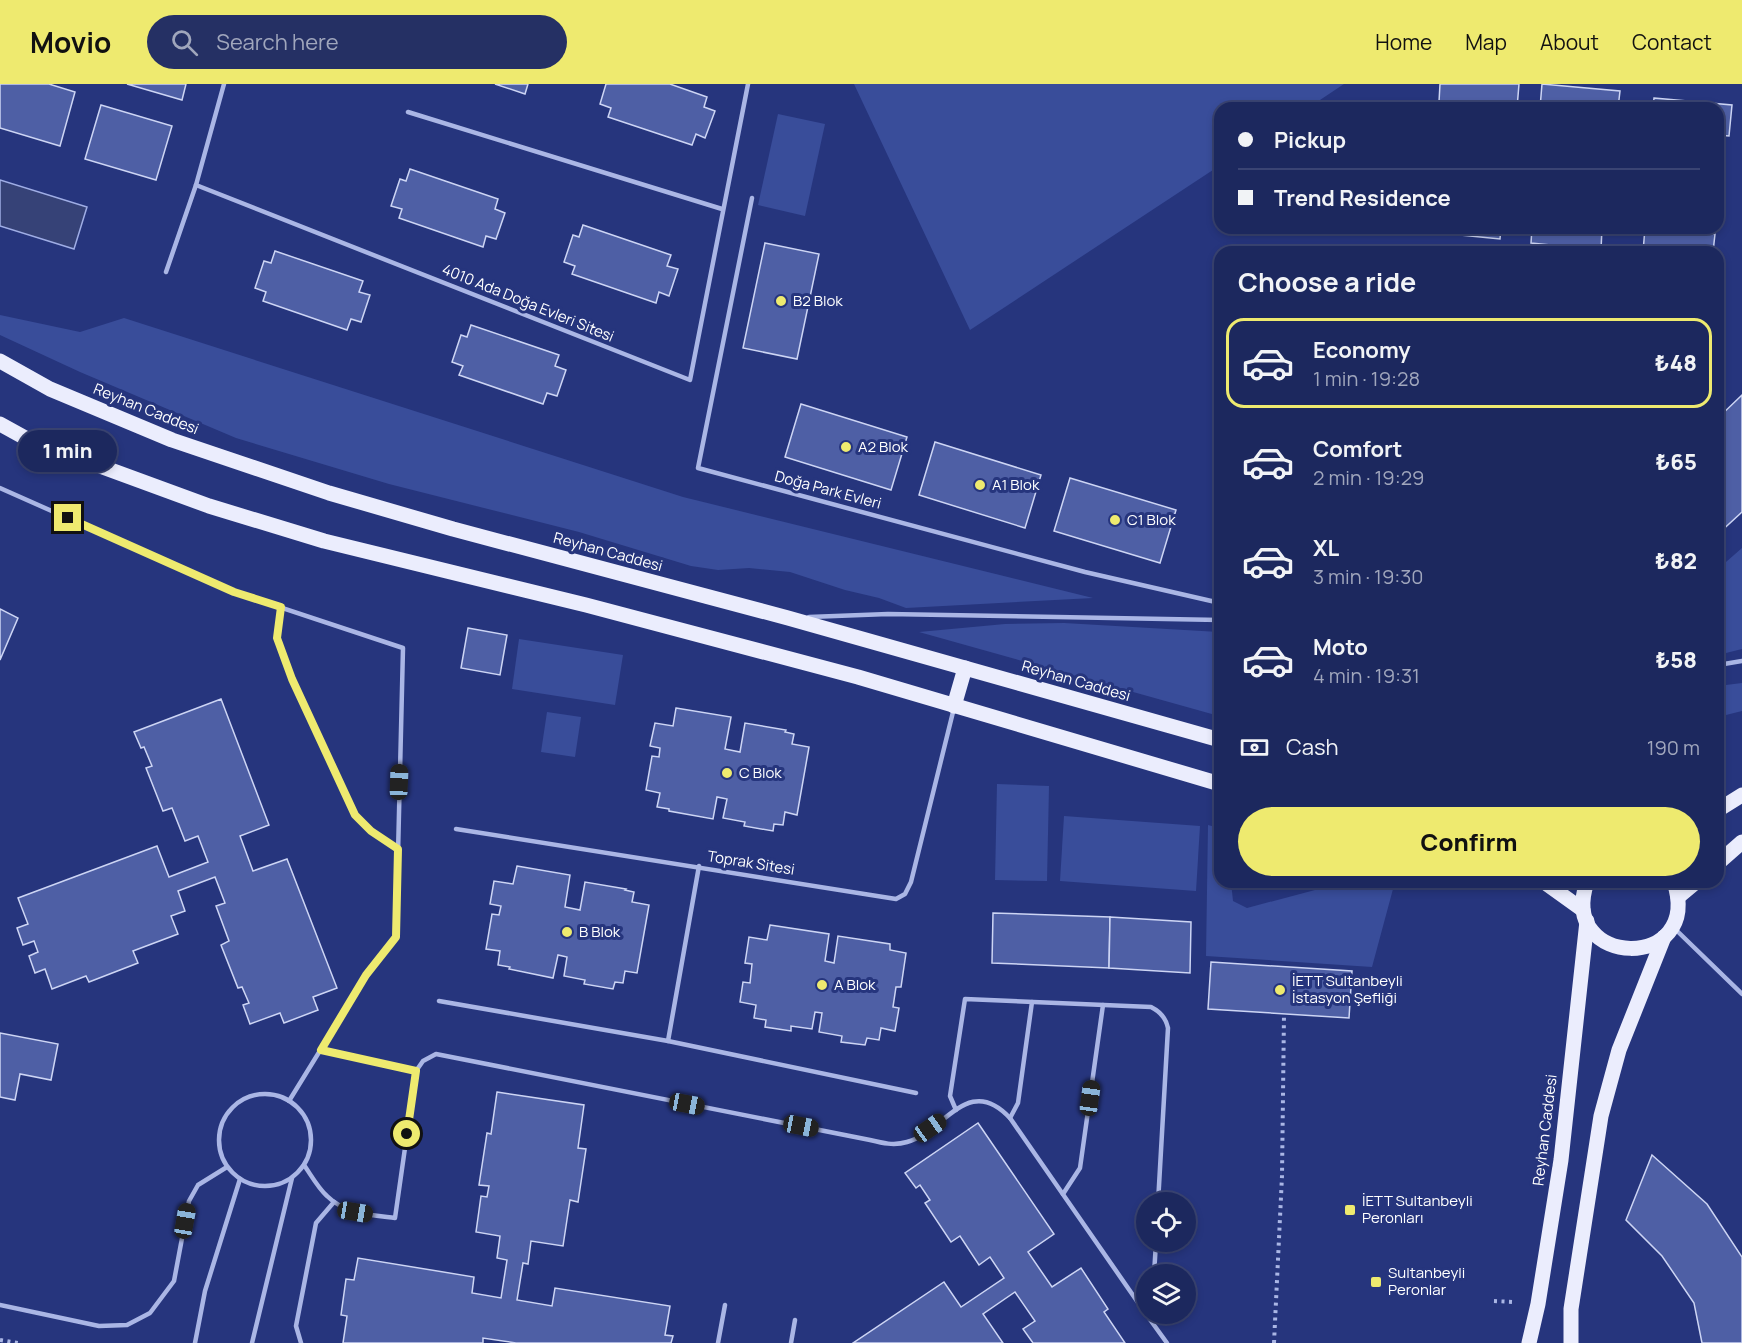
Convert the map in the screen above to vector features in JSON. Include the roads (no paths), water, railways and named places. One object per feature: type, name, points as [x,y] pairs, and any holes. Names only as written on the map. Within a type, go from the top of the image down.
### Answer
[{"type":"main road","name":"Reyhan Caddesi","points":[[0,361],[50,389],[172,440],[329,493],[453,529],[788,618],[1214,738]]},
{"type":"main road","points":[[0,424],[29,440],[209,506],[324,541],[586,605],[858,677],[1214,782]]},
{"type":"main road","points":[[954,706],[965,668]]},
{"type":"main road","points":[[1724,806],[1742,795]]},
{"type":"main road","points":[[1724,858],[1742,842]]},
{"type":"main road","points":[[1551,888],[1585,916],[1599,937],[1624,950],[1639,950],[1653,945],[1668,931]]},
{"type":"main road","name":"Reyhan Caddesi","points":[[1529,1343],[1538,1304],[1561,1160],[1585,916],[1583,894],[1585,888]]},
{"type":"main road","points":[[1572,1343],[1571,1309],[1600,1116],[1619,1050],[1678,912],[1676,890]]},
{"type":"lane","points":[[166,272],[196,185],[224,84]]},
{"type":"lane","name":"4010 Ada Doğa Evleri Sitesi","points":[[196,185],[690,380],[748,84]]},
{"type":"lane","points":[[408,112],[722,209]]},
{"type":"lane","name":"Doğa Park Evleri","points":[[752,198],[698,468],[1085,572],[1214,602]]},
{"type":"lane","points":[[0,488],[234,592],[403,648],[396,937],[366,975],[289,1101]]},
{"type":"lane","points":[[281,607],[277,638],[292,679],[355,815],[371,831],[398,849]]},
{"type":"lane","points":[[788,618],[888,614],[1214,620]]},
{"type":"lane","points":[[1724,664],[1742,661]]},
{"type":"lane","name":"Toprak Sitesi","points":[[668,1041],[699,866],[896,899],[905,894],[910,882],[954,706]]},
{"type":"lane","points":[[456,829],[699,866]]},
{"type":"lane","points":[[1668,931],[1742,994]]},
{"type":"lane","points":[[956,1110],[950,1096],[965,999],[1152,1007],[1158,1010],[1167,1022],[1159,1192]]},
{"type":"lane","points":[[439,1001],[668,1041],[916,1093]]},
{"type":"lane","points":[[1010,1118],[1018,1103],[1032,1002]]},
{"type":"lane","points":[[1063,1194],[1080,1168],[1103,1005]]},
{"type":"lane","points":[[321,1050],[416,1071]]},
{"type":"lane","points":[[304,1165],[326,1195],[334,1202],[355,1212],[395,1218],[416,1071],[423,1061],[435,1054],[885,1144],[909,1142],[965,1104],[980,1101],[996,1106],[1010,1118],[1136,1300]]},
{"type":"lane","points":[[254,1095],[273,1095],[289,1101],[302,1113],[310,1130],[310,1148],[304,1165],[292,1178],[276,1185],[257,1186],[240,1179],[227,1167],[220,1150],[219,1132],[226,1115],[238,1102],[254,1095]]},
{"type":"lane","points":[[0,1305],[99,1326],[127,1325],[150,1313],[174,1281],[189,1201],[198,1185],[227,1167]]},
{"type":"lane","points":[[252,1343],[292,1178]]},
{"type":"lane","points":[[195,1343],[205,1291],[240,1179]]},
{"type":"lane","points":[[301,1343],[296,1326],[316,1223],[334,1202]]},
{"type":"lane","points":[[718,1343],[725,1305]]},
{"type":"lane","points":[[791,1343],[795,1320]]},
{"type":"lane","points":[[1153,1324],[1167,1343]]},
{"type":"place","name":"B2 Blok","points":[[781,301]]},
{"type":"place","name":"A2 Blok","points":[[846,447]]},
{"type":"place","name":"A1 Blok","points":[[980,485]]},
{"type":"place","name":"C1 Blok","points":[[1115,520]]},
{"type":"place","name":"C Blok","points":[[727,773]]},
{"type":"place","name":"B Blok","points":[[567,932]]},
{"type":"place","name":"A Blok","points":[[822,985]]},
{"type":"place","name":"İETT Sultanbeyli İstasyon Şefliği","points":[[1280,990]]},
{"type":"place","name":"İETT Sultanbeyli Peronları","points":[[1350,1210]]},
{"type":"place","name":"Sultanbeyli Peronlar","points":[[1376,1282]]}]
